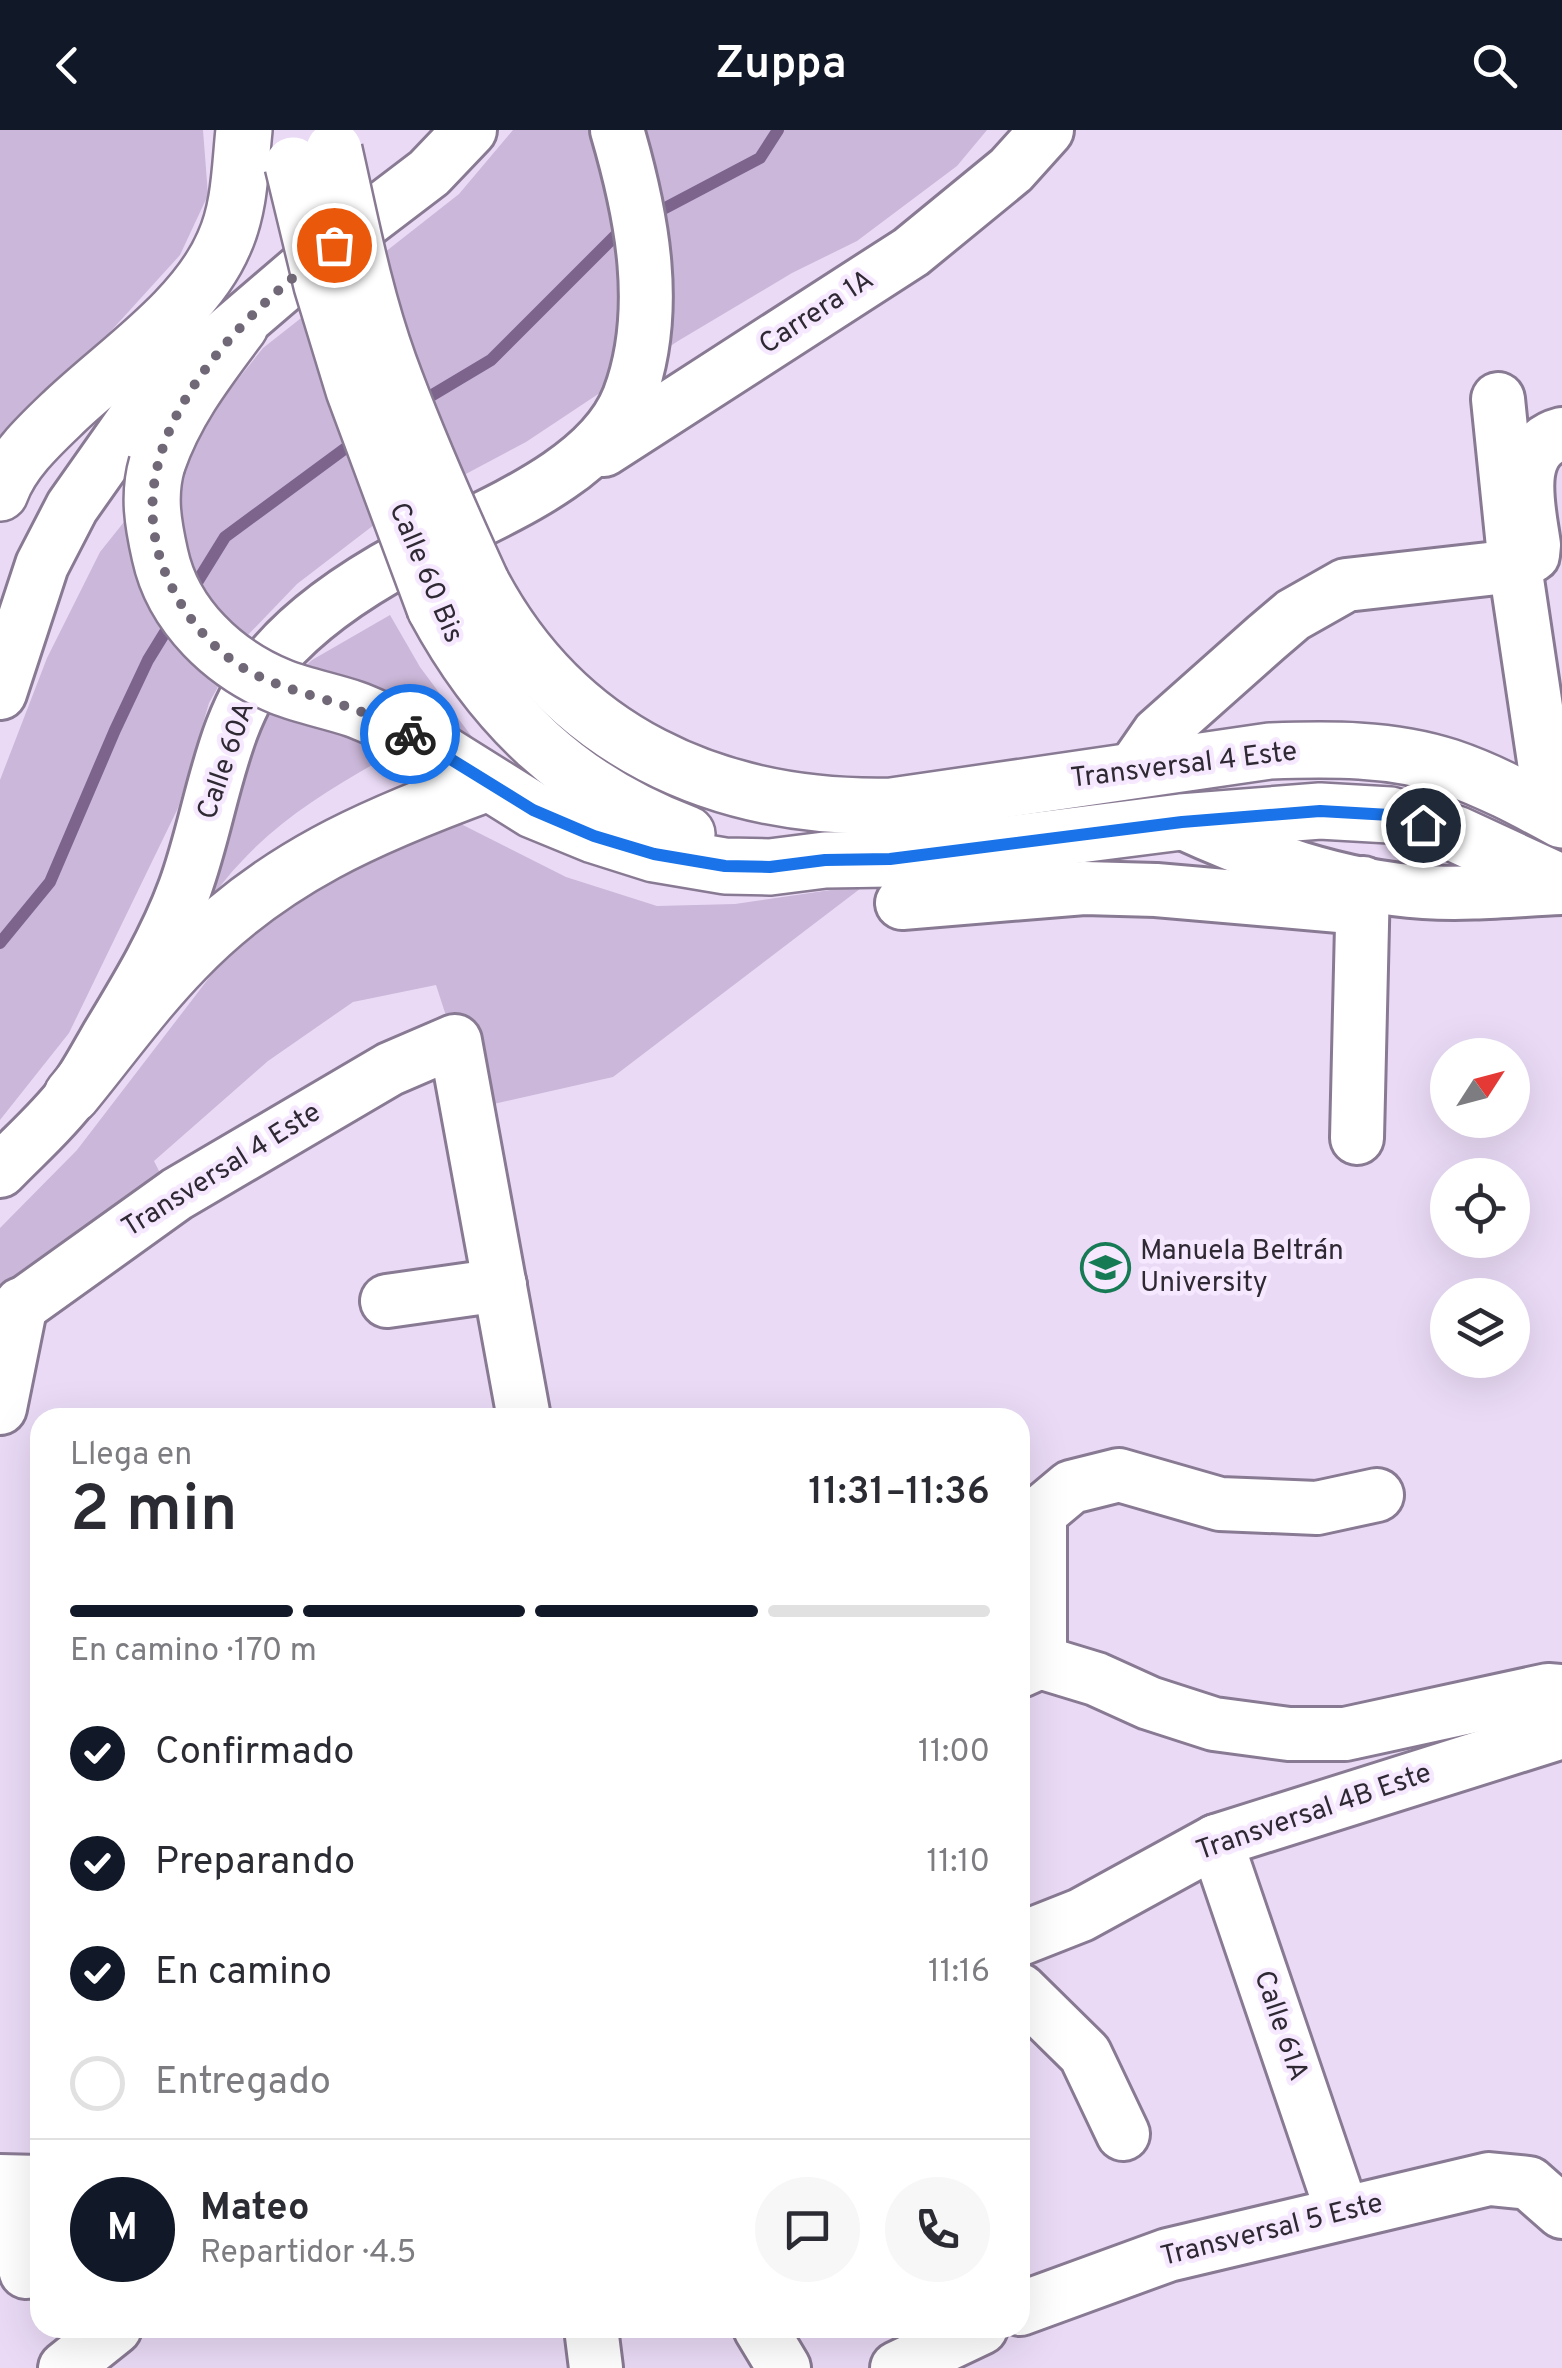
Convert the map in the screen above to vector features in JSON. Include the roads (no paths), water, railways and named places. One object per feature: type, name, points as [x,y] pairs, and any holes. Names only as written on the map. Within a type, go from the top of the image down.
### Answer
[{"type":"main road","points":[[0,493],[5,480],[36,439],[210,272],[236,208],[244,130]]},
{"type":"main road","name":"Calle 60 Bis","points":[[312,144],[322,285],[354,390],[458,595],[462,658],[534,743],[603,794],[658,823],[707,841],[749,853],[825,860]]},
{"type":"main road","points":[[240,326],[177,415],[151,484],[153,526],[162,563],[187,616],[208,640],[240,666],[280,686],[354,709],[418,738],[533,810],[594,836],[654,854],[725,866],[770,867],[825,860]]},
{"type":"main road","name":"Calle 60 Bis","points":[[458,595],[499,616],[529,659],[606,730],[692,773],[743,790],[795,801]]},
{"type":"main road","name":"Transversal 4 Este","points":[[795,801],[844,807],[892,806],[1270,751],[1325,749],[1384,753],[1446,766],[1496,785],[1557,817]]},
{"type":"main road","points":[[72,1095],[185,958],[240,909],[297,869],[363,831],[488,783]]},
{"type":"main road","name":"Transversal 4 Este","points":[[825,860],[890,859],[1182,822],[1320,811],[1390,815],[1456,834],[1562,885]]},
{"type":"street","name":"Carrera 1A","points":[[569,472],[911,252],[1010,170],[1047,130]]},
{"type":"street","name":"Calle 60A","points":[[0,1170],[72,1095],[151,963],[184,890],[235,722],[274,656],[356,588],[569,472],[614,424],[628,398],[644,327],[645,264],[642,234],[612,138]]},
{"type":"street","points":[[0,692],[42,565],[72,507],[134,418],[303,268],[459,144]]},
{"type":"street","points":[[1498,399],[1515,566],[1557,817]]},
{"type":"street","points":[[1133,770],[1158,734],[1292,615],[1346,585],[1515,566],[1534,554],[1526,480],[1533,454],[1562,434]]},
{"type":"street","points":[[1182,822],[1242,850],[1302,869],[1363,896]]},
{"type":"street","points":[[902,903],[1084,888],[1363,896],[1562,885]]},
{"type":"street","points":[[1356,1138],[1363,896]]},
{"type":"street","name":"Transversal 4 Este","points":[[10,1312],[177,1194],[390,1069],[455,1041],[500,1284]]},
{"type":"street","points":[[388,1300],[500,1284],[522,1408]]},
{"type":"street","points":[[0,1408],[10,1312]]},
{"type":"street","points":[[1030,1667],[1040,1514],[1070,1487],[1119,1474],[1220,1504],[1318,1508],[1377,1494]]},
{"type":"street","name":"Transversal 4B Este","points":[[1030,1667],[1096,1678],[1148,1702],[1214,1724],[1289,1734],[1345,1734],[1562,1690]]},
{"type":"street","name":"Transversal 4B Este","points":[[1030,1935],[1081,1915],[1216,1841],[1562,1732]]},
{"type":"street","name":"Calle 61A","points":[[1216,1841],[1342,2212]]},
{"type":"street","points":[[1030,2000],[1085,2054],[1123,2134]]},
{"type":"street","name":"Transversal 5 Este","points":[[1030,2305],[1168,2255],[1489,2178],[1546,2198]]},
{"type":"street","points":[[0,2181],[30,2182]]},
{"type":"street","points":[[0,2197],[8,2209],[26,2272]]},
{"type":"street","points":[[66,2368],[103,2338]]},
{"type":"street","points":[[592,2338],[596,2368]]},
{"type":"street","points":[[766,2338],[784,2368]]},
{"type":"street","points":[[896,2368],[960,2338]]},
{"type":"waterway","points":[[650,216],[760,158],[778,130]]},
{"type":"waterway","points":[[419,403],[491,360],[617,234],[628,228]]},
{"type":"waterway","points":[[191,592],[225,537],[358,439]]},
{"type":"waterway","points":[[0,943],[50,882],[115,730],[148,660],[172,621]]},
{"type":"place","name":"Manuela Beltrán University","points":[[1105,1268]]}]
